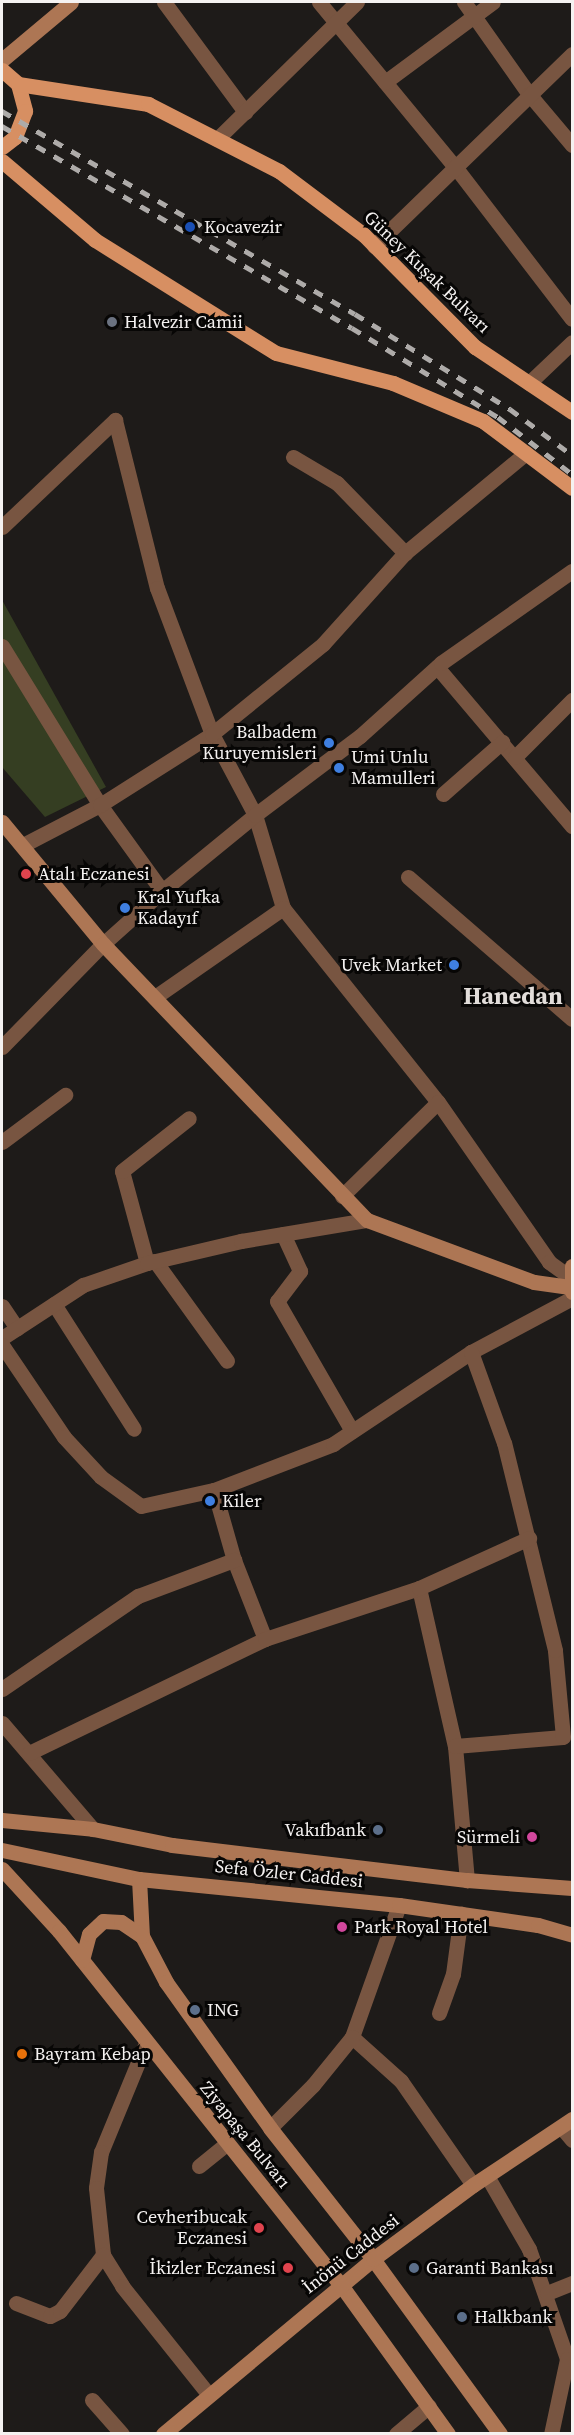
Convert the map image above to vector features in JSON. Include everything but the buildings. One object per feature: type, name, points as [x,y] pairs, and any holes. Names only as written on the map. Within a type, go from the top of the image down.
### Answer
[{"type":"main road","points":[[2,60],[70,2]]},
{"type":"main road","points":[[2,70],[18,84],[24,104],[22,125],[2,147]]},
{"type":"main road","name":"Güney Kuşak Bulvarı","points":[[18,84],[148,104],[279,171],[374,246],[475,347],[573,412]]},
{"type":"main road","points":[[2,161],[95,240],[276,353],[393,383],[483,421],[573,488]]},
{"type":"main road","points":[[2,825],[23,845],[103,944],[342,1196],[368,1220],[534,1282],[572,1284]]},
{"type":"main road","name":"Sefa Özler Caddesi","points":[[2,1820],[93,1828],[172,1845],[467,1880],[573,1888]]},
{"type":"main road","name":"Sefa Özler Caddesi","points":[[2,1850],[139,1879],[399,1905],[538,1925],[573,1935]]},
{"type":"main road","name":"Ziyapaşa Bulvarı","points":[[2,1869],[82,1960],[341,2285],[448,2433]]},
{"type":"main road","name":"Ziyapaşa Bulvarı","points":[[139,1879],[142,1936],[166,1982],[270,2128],[373,2259],[500,2433]]},
{"type":"main road","points":[[82,1960],[89,1934],[104,1921],[121,1922],[142,1936]]},
{"type":"main road","name":"İnönü Caddesi","points":[[163,2433],[373,2259],[473,2185],[567,2123]]},
{"type":"street","points":[[164,2],[245,112]]},
{"type":"street","points":[[319,2],[456,168],[573,319]]},
{"type":"street","points":[[217,139],[357,2]]},
{"type":"street","points":[[464,2],[529,94],[573,145]]},
{"type":"street","points":[[385,82],[494,2]]},
{"type":"street","points":[[374,246],[573,54]]},
{"type":"street","points":[[529,383],[573,342]]},
{"type":"street","points":[[2,527],[115,420],[157,588],[212,734],[255,815],[283,909],[438,1102],[549,1262],[572,1284],[333,1444],[214,1490],[141,1506],[101,1478],[64,1437],[2,1346]]},
{"type":"street","points":[[23,845],[100,805],[212,734],[323,644],[405,553],[526,453]]},
{"type":"street","points":[[293,457],[337,483],[405,553]]},
{"type":"street","points":[[2,1047],[103,944],[162,891],[255,815],[360,736],[436,667],[573,571]]},
{"type":"street","points":[[2,646],[100,805],[162,891]]},
{"type":"street","points":[[436,667],[515,757],[568,808],[573,826]]},
{"type":"street","points":[[515,757],[573,700]]},
{"type":"street","points":[[443,794],[502,742]]},
{"type":"street","points":[[408,877],[573,1019]]},
{"type":"street","points":[[155,997],[283,909]]},
{"type":"street","points":[[2,1142],[65,1095]]},
{"type":"street","points":[[342,1196],[438,1102]]},
{"type":"street","points":[[189,1119],[122,1171],[151,1262],[227,1362]]},
{"type":"street","points":[[2,1338],[83,1285],[151,1262],[283,1234],[368,1220]]},
{"type":"street","points":[[283,1234],[300,1271],[277,1301],[352,1431]]},
{"type":"street","points":[[54,1304],[134,1429]]},
{"type":"street","points":[[2,1306],[17,1328]]},
{"type":"street","points":[[455,1746],[563,1737],[555,1650],[529,1538],[504,1443],[471,1352]]},
{"type":"street","points":[[214,1490],[234,1560],[265,1639]]},
{"type":"street","points":[[29,1753],[265,1639],[419,1588],[529,1538]]},
{"type":"street","points":[[2,1689],[138,1596],[234,1560]]},
{"type":"street","points":[[419,1588],[455,1746],[467,1880]]},
{"type":"street","points":[[2,1723],[93,1828]]},
{"type":"street","points":[[270,2128],[313,2085],[352,2037],[399,1905]]},
{"type":"street","points":[[439,2013],[453,1974],[461,1914]]},
{"type":"street","points":[[352,2037],[401,2081],[473,2185]]},
{"type":"street","points":[[146,2043],[101,2152],[96,2188],[103,2255],[122,2286],[209,2395]]},
{"type":"street","points":[[567,2123],[573,2140]]},
{"type":"street","points":[[199,2166],[227,2143]]},
{"type":"street","points":[[487,2176],[529,2249],[547,2293],[567,2359],[551,2433]]},
{"type":"street","points":[[16,2303],[50,2316],[60,2312],[103,2255]]},
{"type":"street","points":[[547,2293],[573,2283]]},
{"type":"street","points":[[92,2400],[122,2433]]},
{"type":"street","points":[[396,2433],[429,2406]]},
{"type":"green space","points":[[2,600],[106,787],[45,817],[2,767]]},
{"type":"railway","points":[[2,111],[355,314],[510,409],[572,455]]},
{"type":"railway","points":[[2,126],[352,328],[498,417],[572,474]]},
{"type":"place","name":"Kocavezir","points":[[190,227]]},
{"type":"place","name":"Halvezir Camii","points":[[112,322]]},
{"type":"place","name":"Balbadem Kuruyemisleri","points":[[329,743]]},
{"type":"place","name":"Umi Unlu Mamulleri","points":[[339,768]]},
{"type":"place","name":"Atalı Eczanesi","points":[[26,874]]},
{"type":"place","name":"Kral Yufka Kadayıf","points":[[125,908]]},
{"type":"place","name":"Uvek Market","points":[[454,965]]},
{"type":"place","name":"Kiler","points":[[210,1501]]},
{"type":"place","name":"Vakıfbank","points":[[378,1830]]},
{"type":"place","name":"Sürmeli","points":[[532,1837]]},
{"type":"place","name":"Park Royal Hotel","points":[[342,1927]]},
{"type":"place","name":"ING","points":[[195,2010]]},
{"type":"place","name":"Bayram Kebap","points":[[22,2054]]},
{"type":"place","name":"Cevheribucak Eczanesi","points":[[259,2228]]},
{"type":"place","name":"İkizler Eczanesi","points":[[288,2268]]},
{"type":"place","name":"Garanti Bankası","points":[[414,2268]]},
{"type":"place","name":"Halkbank","points":[[462,2317]]},
{"type":"district","name":"Hanedan","points":[[513,996]]}]
